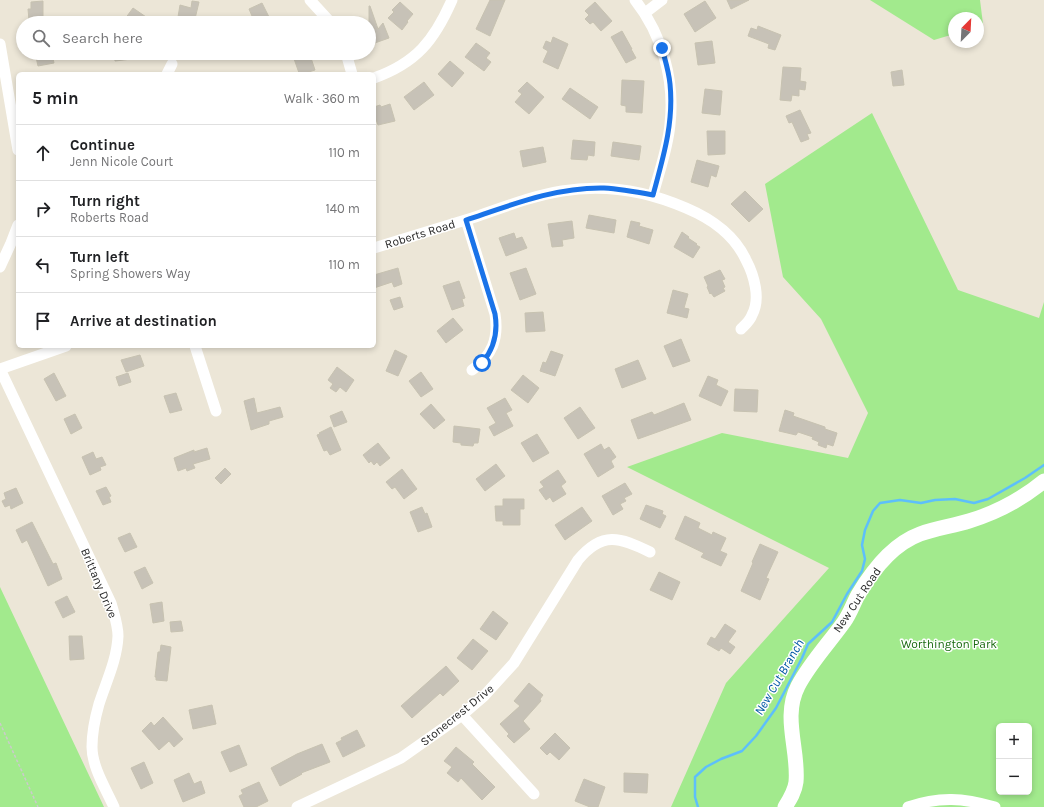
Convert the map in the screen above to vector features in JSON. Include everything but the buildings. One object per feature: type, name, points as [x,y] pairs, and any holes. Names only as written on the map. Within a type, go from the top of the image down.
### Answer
[{"type":"street","points":[[310,0],[325,16]]},
{"type":"street","points":[[376,77],[401,66],[414,57],[425,46],[441,23],[452,0]]},
{"type":"street","points":[[635,0],[645,12],[655,31],[662,48],[670,83],[670,124],[667,143],[653,195]]},
{"type":"street","points":[[645,12],[662,0]]},
{"type":"street","points":[[0,44],[16,138]]},
{"type":"street","points":[[348,60],[351,72]]},
{"type":"street","name":"Roberts Road","points":[[376,247],[466,220],[534,197],[562,191],[605,188],[629,190],[653,195],[687,208],[711,220],[724,229],[743,254],[751,270],[755,283],[756,297],[753,315],[741,329]]},
{"type":"street","points":[[466,220],[495,314],[497,326],[491,350],[482,363],[472,370]]},
{"type":"street","points":[[0,267],[12,243],[16,231]]},
{"type":"street","points":[[0,369],[60,348]]},
{"type":"street","points":[[196,348],[216,411]]},
{"type":"street","name":"Brittany Drive","points":[[0,369],[111,603],[116,620],[118,635],[117,647],[114,662],[99,705],[94,727],[92,748],[96,766],[114,807]]},
{"type":"street","name":"New Cut Road","points":[[785,807],[793,794],[796,782],[792,714],[793,700],[797,688],[806,673],[845,621],[858,594],[876,570],[892,551],[919,534],[970,521],[994,512],[1018,500],[1044,481]]},
{"type":"street","name":"Stonecrest Drive","points":[[297,807],[401,758],[462,714],[484,696],[514,663],[578,560],[594,544],[605,540],[624,540],[634,543],[650,552]]},
{"type":"street","points":[[462,714],[534,794]]},
{"type":"street","points":[[908,807],[924,802],[953,799],[995,807]]},
{"type":"path","points":[[0,723],[38,807]]},
{"type":"green space","points":[[870,0],[980,0],[982,12],[948,12],[948,36],[934,40]]},
{"type":"green space","name":"Worthington Park","points":[[872,113],[958,290],[1039,318],[1044,302],[1044,807],[671,807],[726,683],[829,568],[627,467],[722,433],[848,458],[868,413],[821,319],[783,277],[765,184]]},
{"type":"green space","points":[[0,587],[104,807],[0,807]]},
{"type":"waterway","name":"New Cut Branch","points":[[698,807],[695,797],[695,777],[706,767],[721,759],[742,751],[756,736],[776,708],[808,644],[832,622],[847,594],[862,571],[865,559],[862,545],[865,530],[873,511],[880,503],[900,500],[921,503],[935,500],[955,499],[974,503],[988,499],[1025,478],[1044,465]]},
{"type":"route","points":[[482,363],[487,358],[491,350],[497,326],[495,314],[466,220],[534,197],[562,191],[605,188],[629,190],[653,195],[667,143],[670,124],[670,83],[662,48]]}]
